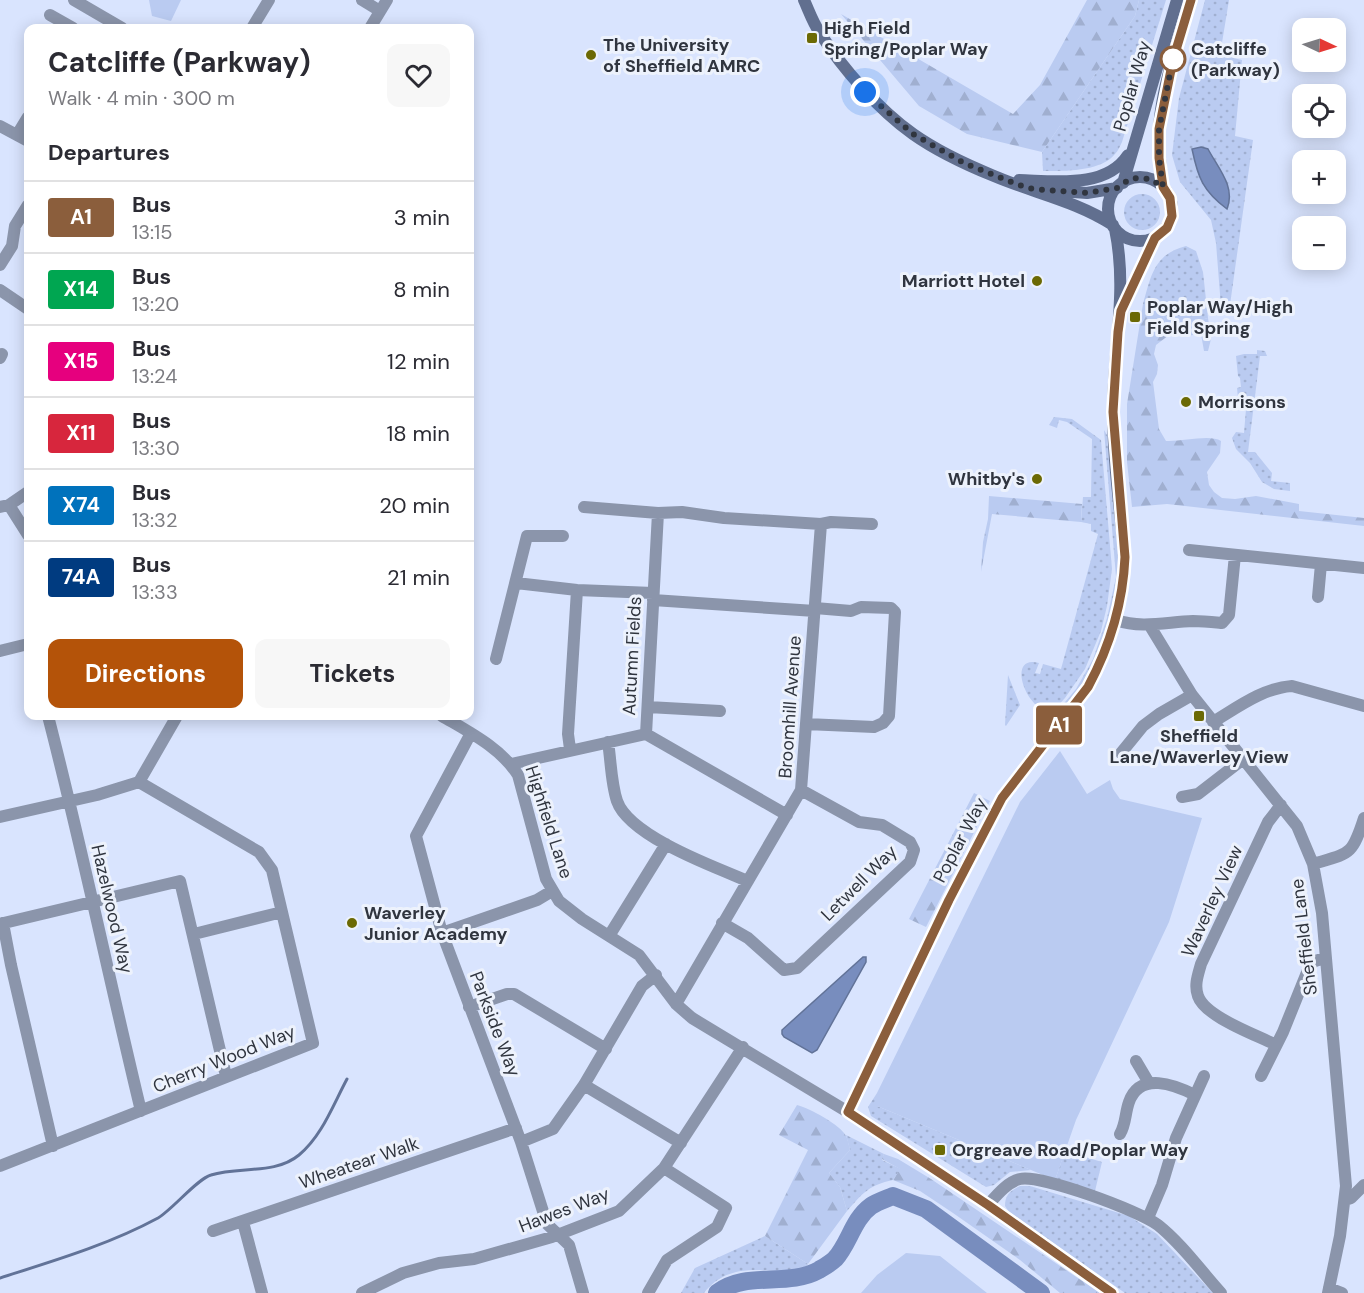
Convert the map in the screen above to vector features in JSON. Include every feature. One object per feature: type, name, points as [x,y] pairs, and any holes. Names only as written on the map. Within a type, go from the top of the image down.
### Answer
[{"type":"main road","points":[[804,0],[819,32],[865,92],[913,134],[964,163],[1095,214],[1114,227],[1121,235],[1132,240],[1147,241],[1155,238]]},
{"type":"main road","name":"Poplar Way","points":[[848,1112],[949,900],[1002,798],[1088,687],[1116,620],[1124,579],[1125,557],[1113,412],[1121,311],[1121,256],[1108,208],[1120,185],[1134,146],[1177,0]]},
{"type":"main road","name":"Poplar Way","points":[[1121,311],[1155,238],[1167,228],[1172,216],[1170,198],[1163,187],[1159,158],[1159,129],[1173,60],[1191,0]]},
{"type":"main road","points":[[1006,180],[1087,180],[1107,174],[1122,164],[1134,146]]},
{"type":"main road","points":[[1033,189],[1087,193],[1120,185],[1130,179],[1146,178],[1163,187]]},
{"type":"main road","points":[[848,1112],[988,1205],[1112,1293]]},
{"type":"street","points":[[74,0],[111,24]]},
{"type":"street","points":[[254,24],[269,0]]},
{"type":"street","points":[[362,0],[383,5],[372,24]]},
{"type":"street","points":[[50,15],[66,24]]},
{"type":"street","points":[[0,126],[23,138]]},
{"type":"street","points":[[0,266],[12,246],[15,226],[24,211]]},
{"type":"street","points":[[0,290],[24,306]]},
{"type":"street","points":[[24,494],[5,506],[24,529]]},
{"type":"street","points":[[584,507],[658,513],[682,512],[724,518],[821,524],[831,522],[872,524]]},
{"type":"street","name":"Autumn Fields","points":[[511,764],[570,749],[646,734],[658,513]]},
{"type":"street","name":"Broomhill Avenue","points":[[676,1004],[801,790],[821,524]]},
{"type":"street","points":[[496,659],[527,536],[563,536]]},
{"type":"street","points":[[1189,550],[1364,568]]},
{"type":"street","points":[[1116,620],[1150,626],[1193,621],[1225,621],[1229,615],[1235,555]]},
{"type":"street","points":[[1318,597],[1322,564]]},
{"type":"street","points":[[516,583],[815,610],[851,611],[861,607],[891,608],[895,612],[889,716],[884,723],[874,727],[807,724]]},
{"type":"street","points":[[570,749],[568,734],[577,590]]},
{"type":"street","name":"Sheffield Lane","points":[[1150,626],[1192,695],[1297,826],[1313,864],[1322,913],[1345,1171],[1345,1200],[1340,1236],[1328,1291]]},
{"type":"street","points":[[0,651],[24,645]]},
{"type":"street","points":[[1213,722],[1261,694],[1283,687],[1293,686],[1364,706]]},
{"type":"street","points":[[1121,753],[1143,726],[1192,695]]},
{"type":"street","points":[[648,707],[720,711]]},
{"type":"street","name":"Hazelwood Way","points":[[49,720],[70,801],[91,901],[141,1111]]},
{"type":"street","points":[[0,818],[139,782],[175,720]]},
{"type":"street","name":"Highfield Lane","points":[[449,720],[471,733],[511,764],[518,776],[546,879],[559,901],[582,919],[639,956],[656,975],[676,1004],[692,1018],[743,1047],[819,1097],[848,1112]]},
{"type":"street","name":"Parkside Way","points":[[471,733],[416,836],[442,933],[516,1128],[547,1224],[569,1245],[583,1293]]},
{"type":"street","points":[[646,734],[787,815]]},
{"type":"street","points":[[608,742],[617,800],[632,823],[666,844],[748,881]]},
{"type":"street","points":[[1182,797],[1198,794],[1242,760]]},
{"type":"street","name":"Cherry Wood Way","points":[[0,1166],[314,1043],[272,870],[259,852],[139,782]]},
{"type":"street","name":"Letwell Way","points":[[722,923],[760,947],[784,970],[797,968],[910,862],[915,850],[910,842],[882,825],[860,822],[801,790]]},
{"type":"street","name":"Waverley View","points":[[1276,1045],[1211,1012],[1198,998],[1197,979],[1201,964],[1268,822],[1281,805]]},
{"type":"street","points":[[1313,864],[1350,852],[1364,818]]},
{"type":"street","points":[[609,936],[666,844]]},
{"type":"street","points":[[53,1146],[1,923],[180,881],[226,1076]]},
{"type":"street","points":[[442,933],[537,900],[552,891]]},
{"type":"street","points":[[194,934],[282,912]]},
{"type":"street","points":[[1261,1076],[1292,1013],[1310,965],[1325,958]]},
{"type":"street","points":[[521,1142],[553,1129],[584,1085],[642,986],[656,975]]},
{"type":"street","points":[[469,1007],[507,994],[514,994],[606,1049]]},
{"type":"street","name":"Hawes Way","points":[[362,1293],[421,1267],[474,1259],[557,1235],[619,1211],[664,1168],[743,1047]]},
{"type":"street","points":[[1136,1061],[1149,1083]]},
{"type":"street","points":[[1148,1218],[1162,1185],[1176,1138],[1204,1076]]},
{"type":"street","points":[[1120,1134],[1125,1123],[1129,1101],[1134,1094],[1149,1083],[1167,1083],[1195,1095]]},
{"type":"street","points":[[584,1085],[681,1143]]},
{"type":"street","name":"Wheatear Walk","points":[[213,1231],[516,1128]]},
{"type":"street","points":[[648,1293],[666,1260],[717,1227],[726,1208],[664,1168]]},
{"type":"street","points":[[988,1205],[1012,1182],[1031,1178],[1087,1194],[1134,1211],[1159,1226],[1221,1293]]},
{"type":"street","points":[[1345,1200],[1351,1198],[1364,1185]]},
{"type":"street","points":[[243,1222],[262,1293]]},
{"type":"street","points":[[1328,1291],[1342,1293]]},
{"type":"green space","points":[[149,0],[181,0],[171,21],[152,16]]},
{"type":"green space","points":[[1087,0],[1139,0],[1135,16],[1042,152],[967,134],[919,106],[841,14],[1013,114],[1040,85]]},
{"type":"green space","points":[[1139,0],[1166,0],[1118,150],[1109,160],[1091,167],[1043,171],[1042,152],[1135,16]]},
{"type":"green space","points":[[1205,0],[1229,0],[1220,55],[1242,60],[1235,136],[1253,140],[1229,312],[1226,313],[1221,307],[1216,243],[1211,220],[1180,182],[1172,155],[1179,98]]},
{"type":"green space","points":[[1142,194],[1155,199],[1160,212],[1155,225],[1142,230],[1129,225],[1124,212],[1129,199]]},
{"type":"green space","points":[[1186,246],[1196,251],[1203,272],[1208,318],[1169,329],[1162,314],[1143,304],[1152,275],[1160,260]]},
{"type":"green space","points":[[1143,304],[1152,304],[1162,314],[1169,329],[1208,318],[1211,339],[1208,351],[1204,351],[1201,334],[1186,336],[1185,332],[1179,333],[1179,330],[1173,331],[1174,334],[1156,345],[1154,354],[1158,365],[1153,382],[1159,429],[1166,441],[1210,438],[1221,441],[1220,453],[1207,472],[1209,485],[1214,492],[1222,498],[1256,496],[1299,504],[1299,511],[1364,518],[1364,526],[1167,504],[1132,507],[1127,462],[1127,404]]},
{"type":"green space","points":[[1257,350],[1265,351],[1267,356],[1260,356],[1248,452],[1255,452],[1272,473],[1271,481],[1290,483],[1290,491],[1274,489],[1262,482],[1250,463],[1236,449],[1232,438],[1236,432],[1244,433],[1246,409],[1239,408],[1237,388],[1241,387],[1236,356],[1257,354]]},
{"type":"green space","points":[[1054,417],[1072,419],[1101,440],[1112,569],[1101,631],[1085,669],[1065,698],[1053,711],[1048,712],[1039,708],[1032,701],[1022,682],[1021,673],[1029,662],[1039,663],[1035,673],[1040,674],[1043,664],[1061,669],[1098,534],[1091,531],[1091,524],[1081,522],[1083,497],[1091,497],[1092,439],[1067,422],[1059,420],[1057,428],[1049,425]]},
{"type":"green space","points":[[1104,430],[1107,435],[1118,543],[1117,589],[1110,621],[1099,652],[1073,700],[1055,714],[1076,689],[1093,659],[1107,618],[1116,577]]},
{"type":"green space","points":[[989,496],[1082,504],[1081,522],[992,514],[981,572]]},
{"type":"green space","points":[[1008,675],[1020,705],[1006,726],[1005,725]]},
{"type":"green space","points":[[1060,751],[1087,794],[1110,780],[1120,799],[1202,818],[1169,922],[1076,1120],[1055,1180],[877,1106],[877,1093],[1020,802]]},
{"type":"green space","points":[[974,793],[990,801],[926,927],[909,919]]},
{"type":"green space","points":[[877,1093],[877,1106],[1031,1170],[1010,1172],[994,1185],[986,1187],[871,1116],[868,1107]]},
{"type":"green space","points":[[797,1105],[816,1113],[838,1127],[846,1136],[850,1150],[829,1173],[840,1187],[847,1211],[808,1264],[765,1236],[808,1150],[779,1135]]},
{"type":"green space","points":[[846,1135],[884,1154],[882,1160],[901,1169],[893,1180],[878,1184],[867,1191],[847,1211],[840,1187],[829,1173],[850,1150]]},
{"type":"green space","points":[[1065,1151],[1102,1162],[1095,1191],[1055,1180]]},
{"type":"green space","points":[[884,1154],[898,1159],[931,1179],[1100,1293],[1060,1293],[1020,1260],[953,1213],[920,1191],[893,1180],[900,1169],[882,1159]]},
{"type":"green space","points":[[1020,1186],[1030,1186],[1129,1216],[1157,1234],[1213,1293],[1125,1293],[1009,1212],[1005,1206],[1007,1196]]},
{"type":"green space","points":[[765,1236],[808,1264],[800,1273],[760,1270],[736,1272],[724,1276],[704,1293],[681,1293],[695,1268]]},
{"type":"green space","points":[[906,1253],[940,1256],[987,1293],[861,1293],[877,1275]]},
{"type":"shaded area","points":[[1201,147],[1208,149],[1228,185],[1227,209],[1212,196],[1199,176],[1192,149]]},
{"type":"shaded area","points":[[863,957],[866,957],[866,962],[817,1050],[812,1053],[784,1037],[782,1030]]},
{"type":"waterway","points":[[0,1278],[80,1252],[139,1228],[164,1214],[199,1182],[211,1175],[268,1168],[289,1161],[299,1155],[314,1139],[347,1079]]},
{"type":"waterway","points":[[717,1293],[741,1282],[794,1278],[819,1270],[840,1253],[865,1211],[893,1196],[926,1209],[1041,1293]]},
{"type":"bus line","name":"A1","points":[[1112,1293],[988,1205],[848,1112],[949,900],[1002,798],[1088,687],[1116,620],[1124,579],[1125,557],[1113,412],[1118,332],[1121,311],[1155,238],[1167,228],[1172,216],[1170,198],[1163,187],[1159,158],[1159,129],[1173,60],[1191,0]]},
{"type":"place","name":"High Field Spring/Poplar Way","points":[[812,38]]},
{"type":"place","name":"The University of Sheffield AMRC","points":[[591,55]]},
{"type":"place","name":"Catcliffe (Parkway)","points":[[1173,59]]},
{"type":"place","name":"Marriott Hotel","points":[[1037,281]]},
{"type":"place","name":"Poplar Way/High Field Spring","points":[[1135,317]]},
{"type":"place","name":"Morrisons","points":[[1186,402]]},
{"type":"place","name":"Whitby's","points":[[1037,479]]},
{"type":"place","name":"Sheffield Lane/Waverley View","points":[[1199,716]]},
{"type":"place","name":"Waverley Junior Academy","points":[[352,923]]},
{"type":"place","name":"Orgreave Road/Poplar Way","points":[[940,1150]]},
{"type":"route","points":[[865,92],[913,134],[964,163],[1019,185],[1033,189],[1087,193],[1117,188],[1130,179],[1146,178],[1163,187],[1159,158],[1159,129],[1173,59]]}]
